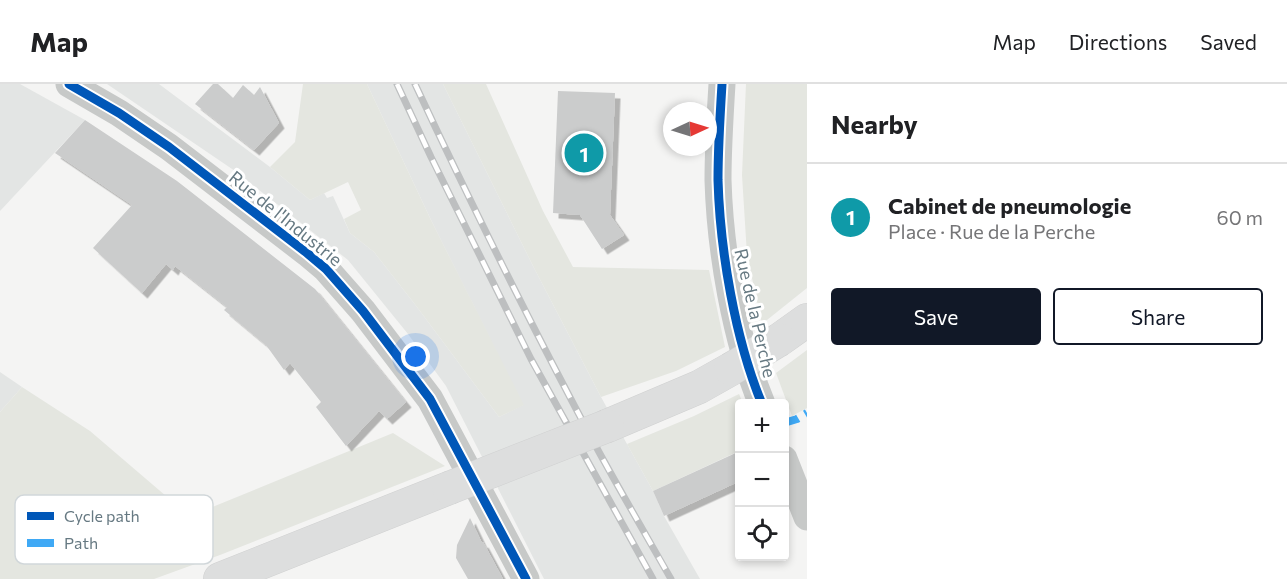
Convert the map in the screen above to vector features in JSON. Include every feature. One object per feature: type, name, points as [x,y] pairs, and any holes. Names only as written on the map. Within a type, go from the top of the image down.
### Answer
[{"type":"main road","points":[[220,579],[699,387],[779,340],[807,320]]},
{"type":"street","name":"Rue de l'Industrie","points":[[69,84],[119,113],[169,147],[326,269],[369,319],[430,399],[526,579]]},
{"type":"street","name":"Rue de la Perche","points":[[722,84],[718,180],[724,252],[742,343],[760,399]]},
{"type":"street","points":[[789,472],[807,517]]},
{"type":"shaded area","points":[[0,84],[20,84],[85,120],[0,211]]},
{"type":"shaded area","points":[[107,84],[159,84],[270,167],[310,200],[324,193],[327,198],[333,196],[350,233],[374,252],[499,417],[523,405],[431,220],[367,84],[443,84],[601,397],[700,579],[544,579],[446,386],[408,334],[348,260],[235,171]]},
{"type":"shaded area","points":[[303,84],[367,84],[431,220],[524,405],[499,417],[374,252],[350,233],[344,219],[361,210],[348,182],[310,200],[270,167],[295,142]]},
{"type":"shaded area","points":[[443,84],[486,84],[543,211],[573,267],[709,270],[725,347],[676,371],[601,397]]},
{"type":"shaded area","points":[[746,84],[807,84],[807,288],[762,324],[747,255],[742,175]]},
{"type":"shaded area","points":[[807,350],[807,408],[792,416],[789,399],[786,399],[776,373]]},
{"type":"shaded area","points":[[0,372],[22,387],[0,412]]},
{"type":"shaded area","points":[[22,387],[90,431],[165,495],[15,495],[15,564],[195,564],[154,579],[0,579],[0,412]]},
{"type":"shaded area","points":[[739,394],[741,399],[735,399],[735,453],[653,491],[627,444]]},
{"type":"shaded area","points":[[393,433],[445,466],[213,558],[213,507]]},
{"type":"building","points":[[213,84],[218,84],[233,98],[243,85],[254,95],[260,87],[279,123],[254,150],[195,104]]},
{"type":"building","points":[[558,91],[615,93],[610,215],[624,235],[602,249],[580,215],[553,213]]},
{"type":"building","points":[[85,120],[177,181],[315,289],[406,402],[387,419],[379,411],[346,446],[316,407],[321,402],[290,363],[284,370],[266,345],[224,310],[227,307],[175,266],[173,270],[166,264],[142,293],[93,248],[132,205],[55,153]]},
{"type":"building","points":[[735,453],[735,483],[664,516],[653,491]]},
{"type":"building","points":[[470,518],[503,579],[468,579],[456,558],[457,545]]},
{"type":"railway","points":[[397,84],[531,359],[653,579]]},
{"type":"railway","points":[[415,84],[551,361],[599,452],[671,579]]},
{"type":"marked path","points":[[789,421],[807,413]]},
{"type":"cycle path","points":[[69,84],[119,113],[169,147],[326,269],[363,311],[430,399],[526,579]]},
{"type":"cycle path","points":[[722,84],[718,180],[722,235],[737,323],[752,379],[760,399]]},
{"type":"place","name":"Cabinet de pneumologie","points":[[584,153]]}]
